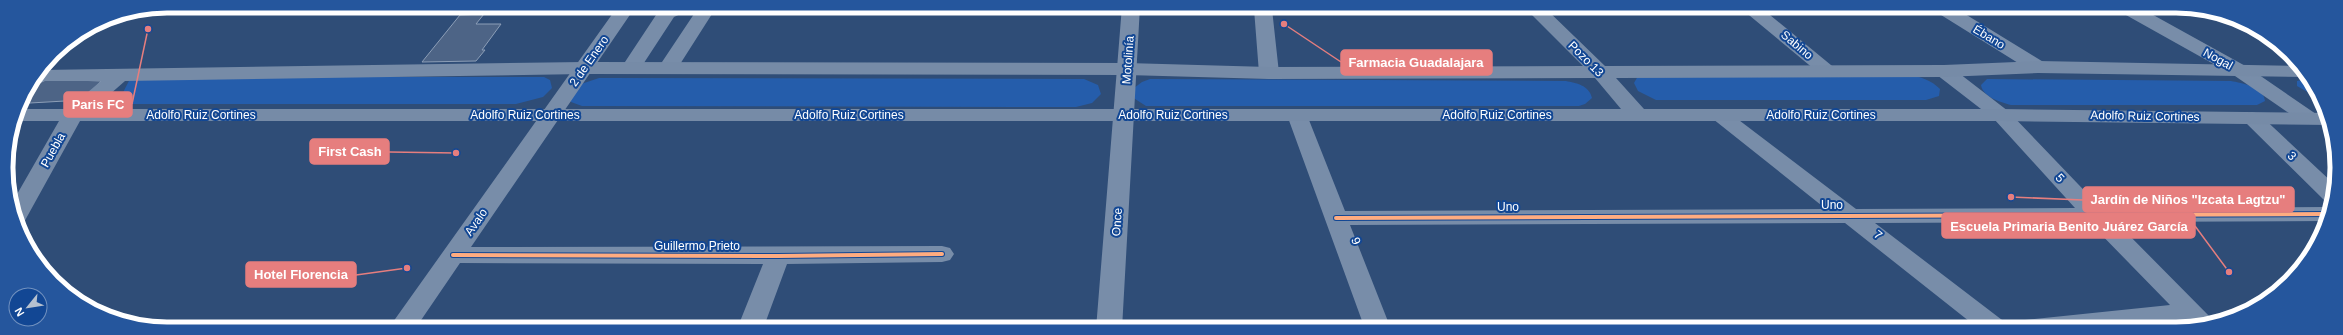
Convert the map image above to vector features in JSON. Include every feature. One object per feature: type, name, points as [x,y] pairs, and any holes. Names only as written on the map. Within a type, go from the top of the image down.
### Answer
[{"type":"main road","name":"Pozo 13","points":[[1539,13],[1600,72],[1638,115]]},
{"type":"main road","points":[[43,76],[584,68],[1127,69],[1269,73],[1827,70],[1944,71],[2038,67],[2297,72]]},
{"type":"main road","name":"Puebla","points":[[19,210],[73,115],[120,75]]},
{"type":"main road","name":"Adolfo Ruiz Cortines","points":[[22,115],[2001,115],[2319,118]]},
{"type":"street","name":"2 de Enero","points":[[550,115],[622,13]]},
{"type":"street","points":[[631,68],[667,13]]},
{"type":"street","points":[[668,68],[703,13]]},
{"type":"street","name":"Motolinía","points":[[1124,115],[1131,13]]},
{"type":"street","points":[[1263,13],[1269,73]]},
{"type":"street","name":"Sabino","points":[[1757,13],[1827,70]]},
{"type":"street","points":[[1766,13],[1773,25]]},
{"type":"street","name":"Ébano","points":[[1950,13],[2038,67]]},
{"type":"street","name":"Nogal","points":[[2136,13],[2242,72],[2319,118]]},
{"type":"street","name":"5","points":[[1944,71],[2001,115],[2094,214],[2198,318]]},
{"type":"street","name":"Avalo","points":[[406,322],[550,115]]},
{"type":"street","name":"Once","points":[[1109,322],[1124,115]]},
{"type":"street","name":"9","points":[[1297,115],[1375,322]]},
{"type":"street","name":"7","points":[[1720,115],[1852,215],[1988,322]]},
{"type":"street","name":"3","points":[[2252,118],[2328,191]]},
{"type":"street","name":"Uno","points":[[1336,218],[2323,214]]},
{"type":"street","name":"Guillermo Prieto","points":[[453,255],[778,256],[942,254]]},
{"type":"street","points":[[753,322],[778,256]]},
{"type":"street","points":[[2135,322],[2198,318]]},
{"type":"shaded area","points":[[1910,75],[1933,83],[1940,89],[1939,96],[1926,100],[1656,100],[1638,91],[1634,83],[1638,76]]},
{"type":"shaded area","points":[[131,77],[544,77],[550,80],[552,88],[543,97],[516,104],[117,104]]},
{"type":"shaded area","points":[[599,78],[1084,79],[1098,85],[1101,94],[1092,103],[1076,107],[582,106],[571,102],[569,97],[581,84]]},
{"type":"shaded area","points":[[1150,79],[1566,81],[1582,85],[1588,90],[1592,98],[1585,104],[1579,106],[1146,106],[1132,97],[1134,88],[1142,82]]},
{"type":"shaded area","points":[[1987,79],[2231,81],[2252,86],[2261,92],[2265,101],[2257,105],[2011,105],[1988,96],[1985,93],[1981,85]]},
{"type":"shaded area","points":[[2303,80],[2311,94],[2297,86],[2297,81]]},
{"type":"building","points":[[484,14],[476,24],[501,24],[482,50],[485,50],[476,61],[422,62],[460,15]]},
{"type":"building","points":[[48,79],[101,81],[90,93],[78,98],[65,101],[28,102],[38,84]]},
{"type":"cycle path","points":[[1336,218],[2323,214]]},
{"type":"cycle path","points":[[453,255],[778,256],[942,254]]},
{"type":"place","name":"Farmacia Guadalajara","points":[[1284,24]]},
{"type":"place","name":"Paris FC","points":[[148,29]]},
{"type":"place","name":"First Cash","points":[[456,153]]},
{"type":"place","name":"Jardín de Niños \"Izcata Lagtzu\"","points":[[2011,197]]},
{"type":"place","name":"Hotel Florencia","points":[[407,268]]},
{"type":"place","name":"Escuela Primaria Benito Juárez García","points":[[2229,272]]}]
